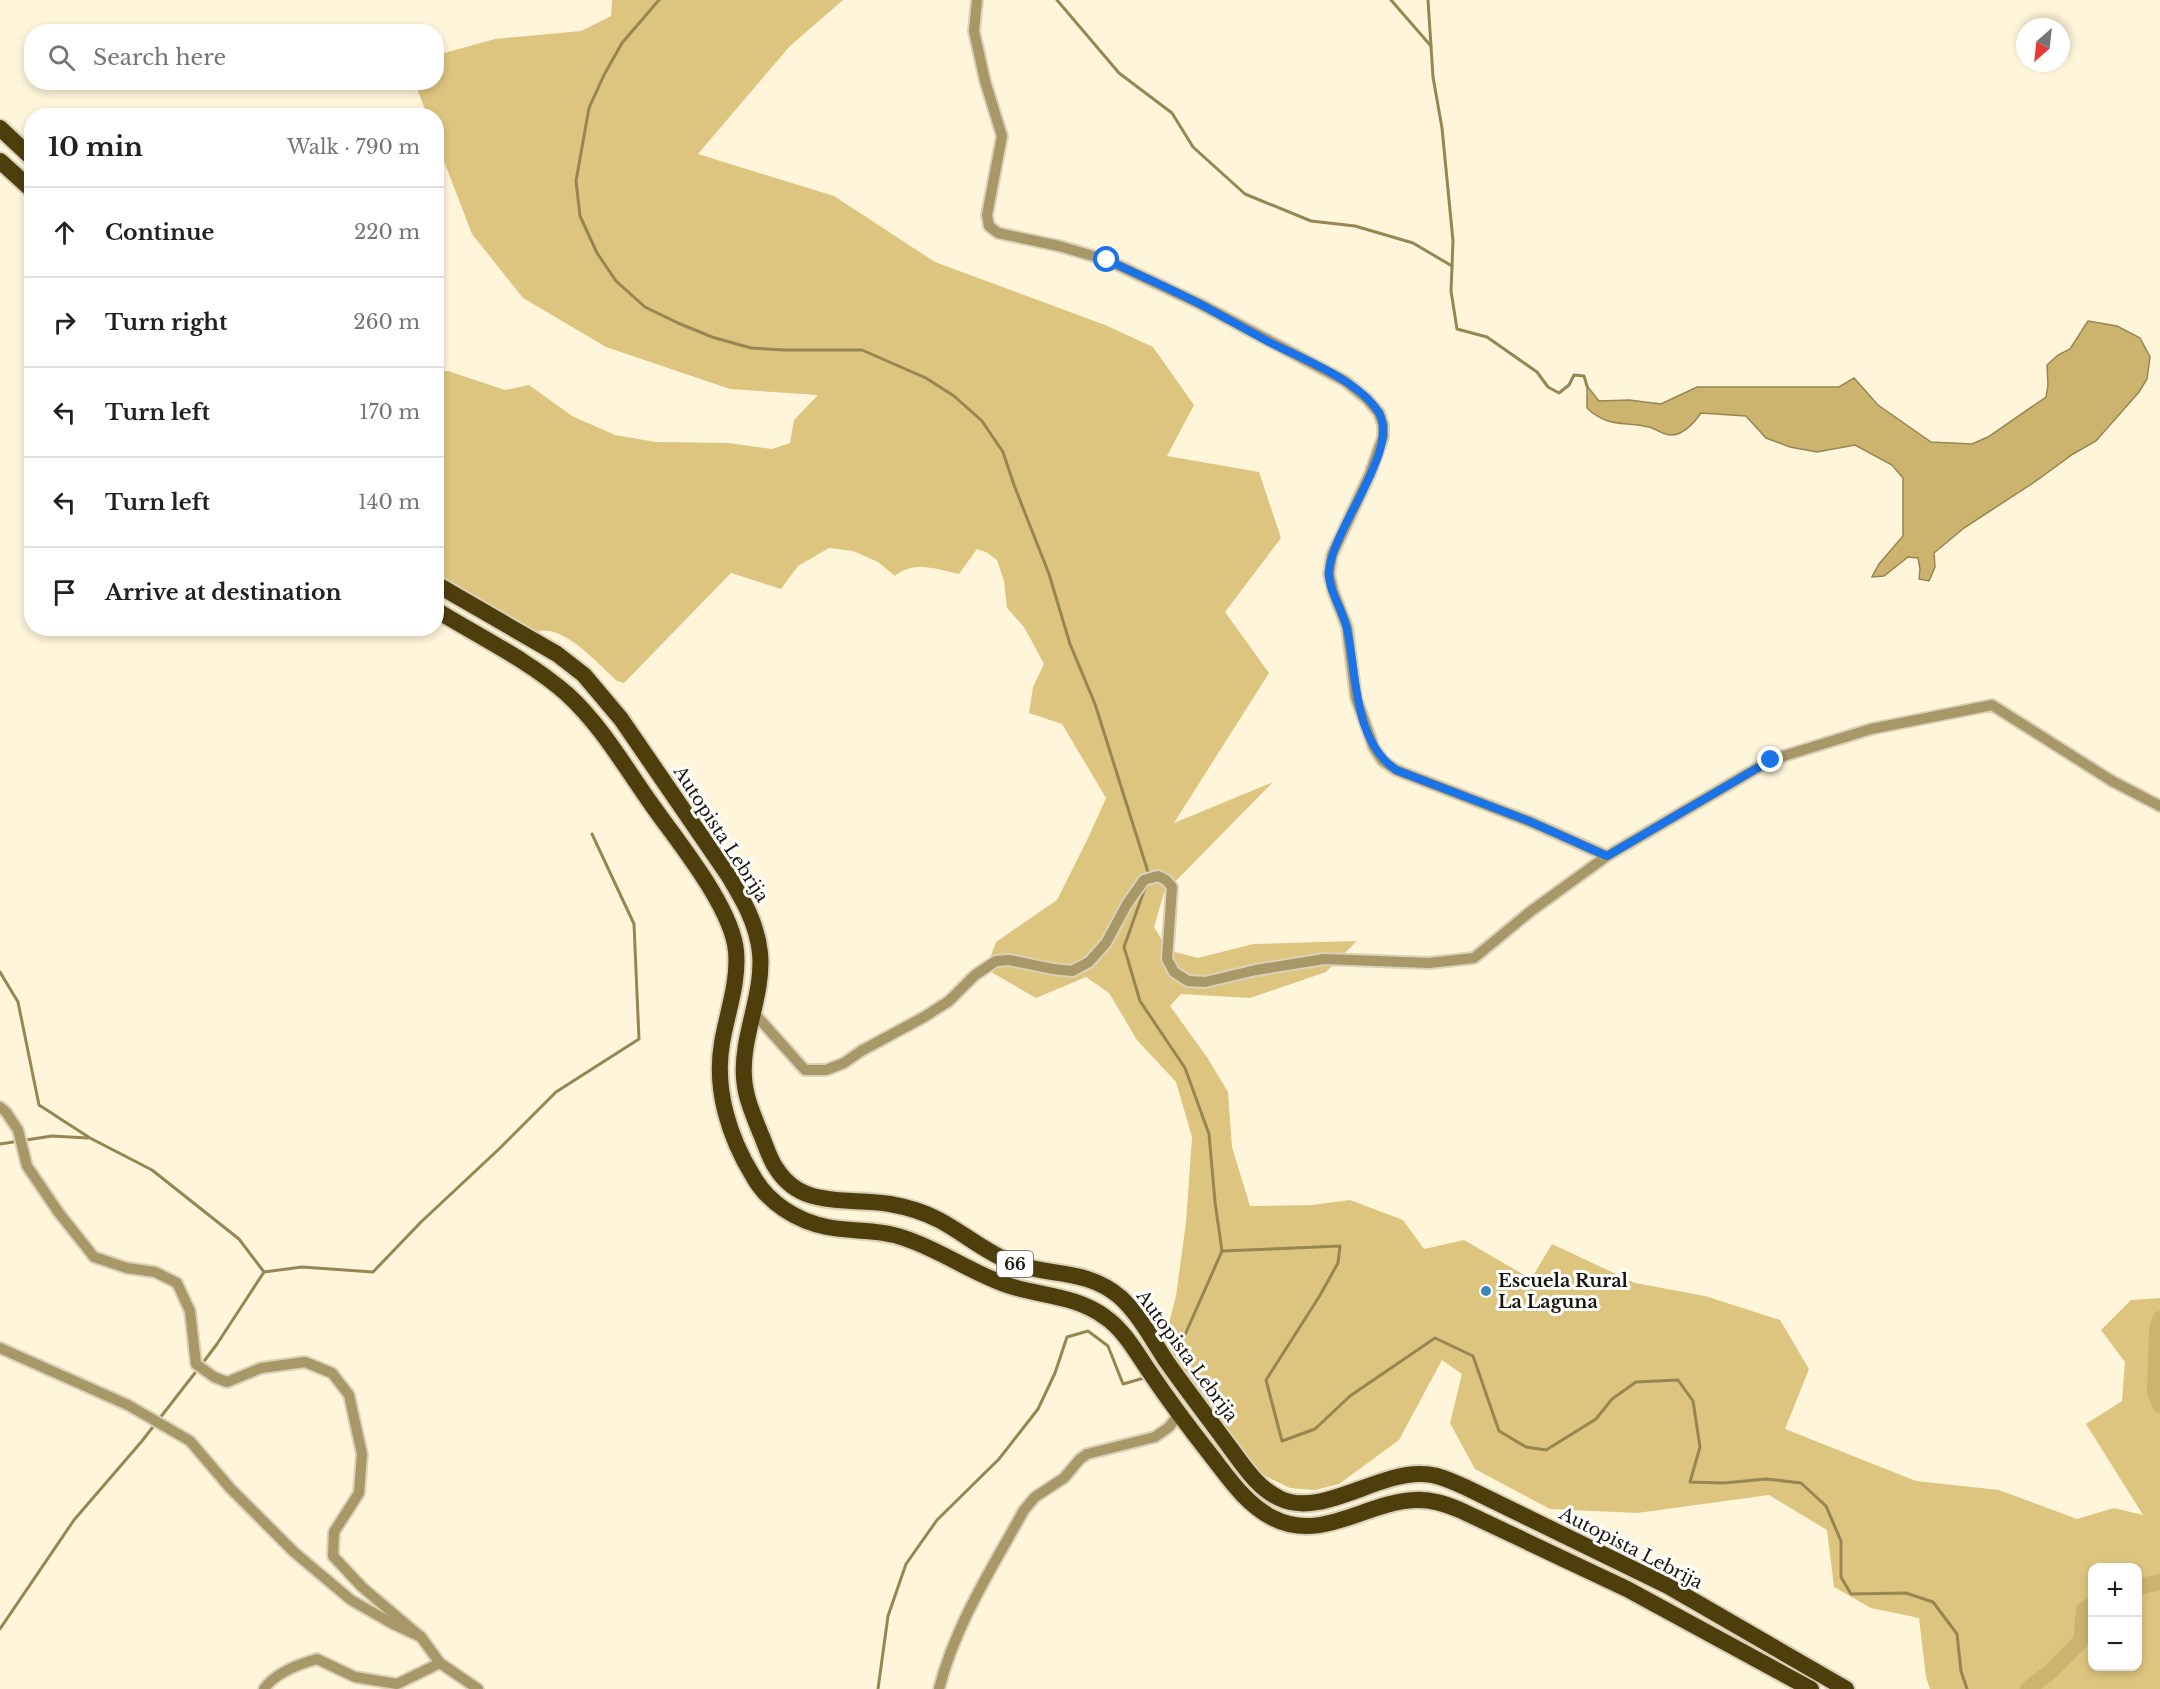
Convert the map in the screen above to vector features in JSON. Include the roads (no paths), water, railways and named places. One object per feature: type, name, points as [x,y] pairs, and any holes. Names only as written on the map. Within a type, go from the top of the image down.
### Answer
[{"type":"highway","points":[[0,128],[24,150]]},
{"type":"highway","points":[[0,161],[24,183]]},
{"type":"highway","name":"Autopista Lebrija","points":[[444,589],[556,654],[584,675],[621,719],[728,875],[751,916],[757,932],[761,968],[743,1075],[746,1098],[774,1166],[788,1184],[806,1195],[889,1204],[916,1211],[939,1220],[997,1256],[1016,1264],[1071,1274],[1108,1288],[1122,1299],[1136,1316],[1188,1392],[1251,1476],[1264,1490],[1281,1499],[1298,1504],[1319,1503],[1402,1475],[1439,1476],[1668,1586],[1846,1689]]},
{"type":"highway","name":"66","points":[[444,615],[542,674],[583,710],[602,733],[723,910],[734,938],[736,966],[721,1047],[722,1101],[738,1146],[754,1179],[773,1201],[788,1212],[825,1227],[902,1237],[1009,1286],[1060,1298],[1094,1310],[1108,1319],[1126,1338],[1179,1414],[1236,1487],[1254,1506],[1273,1518],[1291,1525],[1308,1527],[1326,1525],[1411,1500],[1443,1503],[1627,1589],[1811,1689]]},
{"type":"street","points":[[977,0],[974,31],[985,81],[1002,136],[987,215],[989,226],[998,233],[1059,246],[1107,260],[1200,304],[1345,381],[1367,399],[1379,413],[1383,424],[1383,437],[1370,474],[1332,555],[1329,574],[1347,627],[1356,698],[1374,748],[1383,761],[1396,770],[1531,822],[1607,856]]},
{"type":"street","points":[[754,1013],[805,1070],[826,1070],[844,1063],[949,1001],[975,975],[996,961],[1009,960],[1071,971],[1089,962],[1106,943],[1127,904],[1144,880],[1158,876],[1172,887],[1167,959],[1174,972],[1188,981],[1205,982],[1256,970],[1324,959],[1429,963],[1474,958],[1531,911],[1607,856],[1771,760],[1871,729],[1992,705],[2112,781],[2160,807]]},
{"type":"street","points":[[0,1107],[18,1130],[27,1166],[59,1213],[94,1257],[127,1268],[155,1272],[177,1283],[190,1311],[196,1364],[214,1377],[227,1382],[261,1368],[305,1362],[332,1372],[349,1395],[362,1454],[360,1493],[334,1532],[333,1556],[362,1587],[421,1637],[440,1663],[478,1689]]},
{"type":"street","points":[[0,1348],[128,1405],[190,1441],[230,1488],[294,1552],[351,1600],[421,1637]]},
{"type":"street","points":[[939,1689],[944,1667],[970,1607],[1024,1510],[1035,1497],[1064,1478],[1087,1454],[1155,1437],[1169,1427],[1179,1414]]},
{"type":"street","points":[[264,1689],[299,1664],[317,1659],[355,1677],[397,1684],[440,1663]]},
{"type":"waterway","points":[[659,0],[622,43],[589,108],[576,181],[580,216],[597,253],[616,281],[645,307],[678,323],[712,337],[751,348],[862,350],[926,378],[954,396],[982,421],[1003,452],[1049,574],[1070,644],[1095,704],[1149,875]]},
{"type":"waterway","points":[[1057,0],[1119,73],[1172,113],[1193,147],[1245,194],[1311,221],[1355,226],[1413,243],[1452,266]]},
{"type":"waterway","points":[[1391,0],[1431,46]]},
{"type":"waterway","points":[[1428,0],[1433,77],[1442,128],[1453,241],[1451,291],[1457,329],[1487,337],[1537,372],[1548,387],[1559,393],[1569,385],[1574,375],[1584,376],[1587,386]]},
{"type":"waterway","points":[[202,1364],[264,1272],[302,1267],[373,1272],[421,1222],[556,1092],[639,1039],[634,924],[592,834]]},
{"type":"waterway","points":[[1145,888],[1124,947],[1140,1001],[1185,1068],[1209,1134],[1222,1251],[1184,1337]]},
{"type":"waterway","points":[[0,972],[18,1002],[39,1105],[90,1138],[152,1170],[239,1239],[264,1272]]},
{"type":"waterway","points":[[0,1144],[52,1136],[88,1138]]},
{"type":"waterway","points":[[1222,1251],[1340,1246],[1338,1263],[1266,1380],[1282,1441],[1315,1429],[1350,1396],[1435,1338],[1473,1356],[1499,1431],[1526,1447],[1546,1450],[1596,1419],[1612,1399],[1636,1382],[1678,1380],[1693,1401],[1700,1447],[1690,1482],[1724,1483],[1766,1479],[1801,1483],[1826,1506],[1841,1541],[1841,1577],[1851,1594],[1906,1593],[1933,1602],[1957,1634],[1961,1671],[1967,1689]]},
{"type":"waterway","points":[[2160,1319],[2157,1330],[2155,1392],[2160,1405]]},
{"type":"waterway","points":[[878,1689],[888,1616],[906,1564],[937,1520],[999,1459],[1038,1409],[1055,1373],[1067,1337],[1088,1331],[1108,1346],[1123,1384],[1144,1378]]},
{"type":"waterway","points":[[0,1629],[74,1520],[142,1441],[198,1369]]},
{"type":"waterway","points":[[2142,1586],[2160,1582]]},
{"type":"waterway","points":[[2028,1689],[2050,1672],[2081,1641],[2084,1610],[2088,1608]]},
{"type":"place","name":"Escuela Rural La Laguna","points":[[1486,1291]]}]
